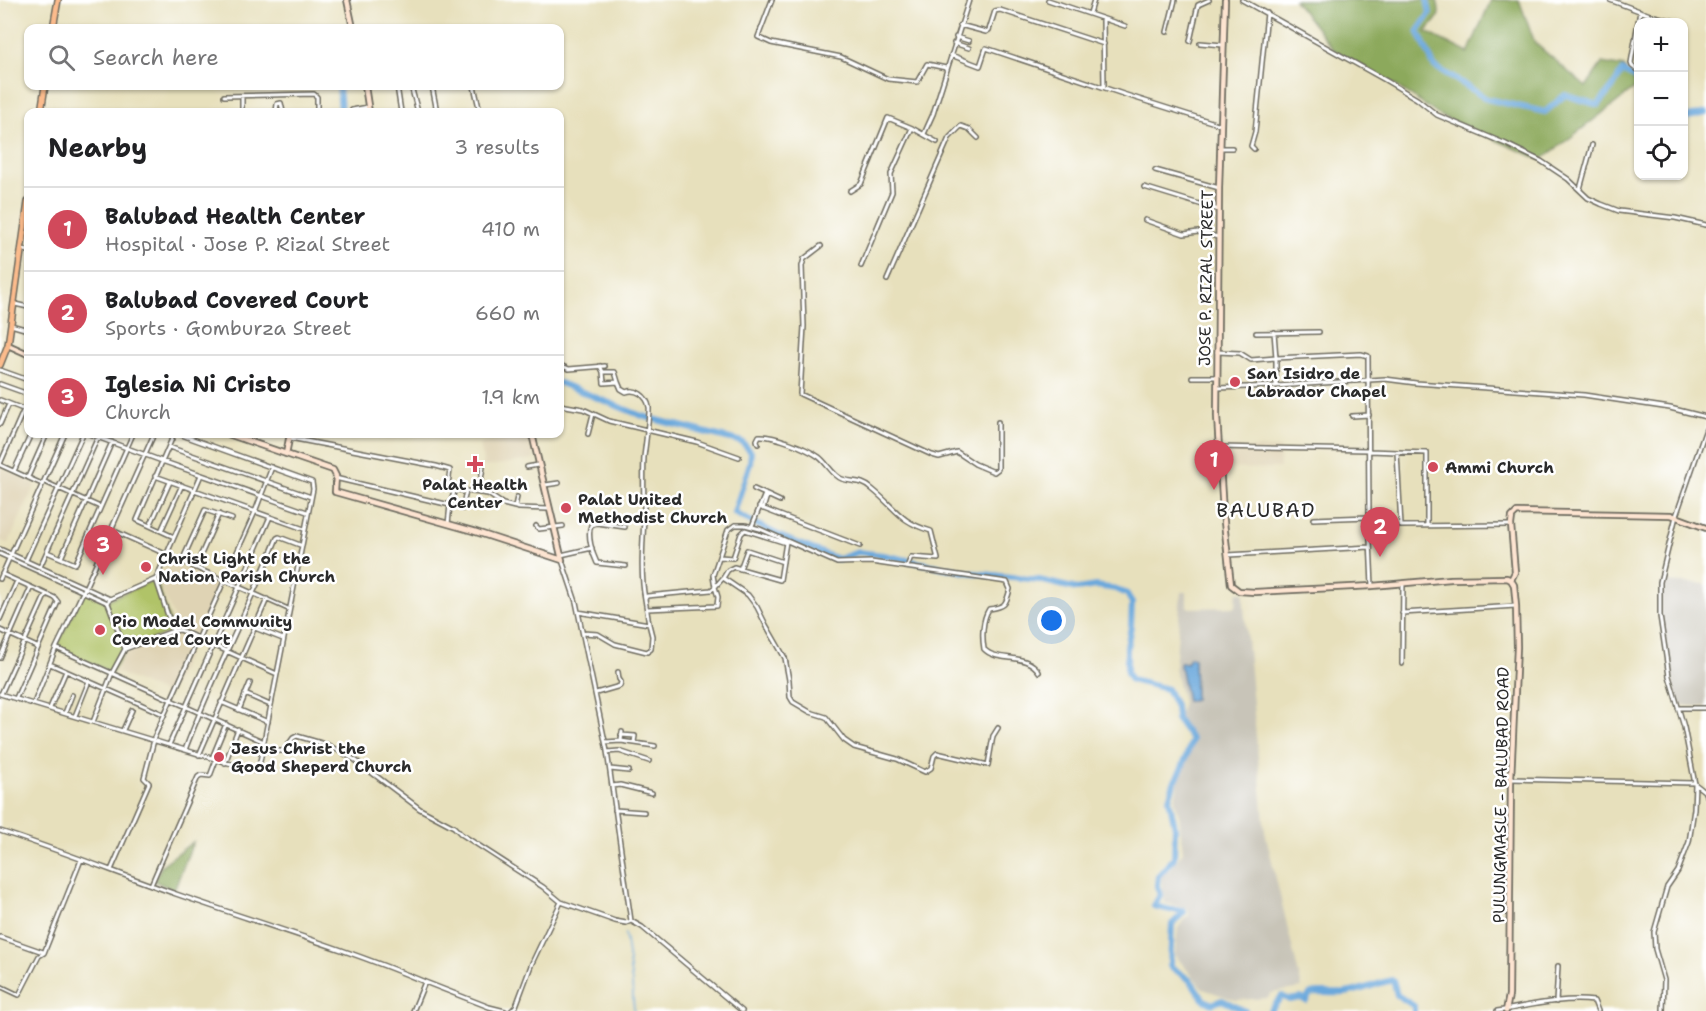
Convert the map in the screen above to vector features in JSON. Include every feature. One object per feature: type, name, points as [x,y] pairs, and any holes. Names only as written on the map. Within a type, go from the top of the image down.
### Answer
[{"type":"main road","points":[[54,24],[58,0]]},
{"type":"main road","points":[[42,108],[44,90]]},
{"type":"main road","points":[[0,365],[8,345],[24,229]]},
{"type":"street","points":[[347,0],[352,24]]},
{"type":"street","points":[[772,0],[758,37],[771,43],[841,57],[888,79],[917,82],[927,63],[946,68]]},
{"type":"street","points":[[924,134],[933,114],[969,0]]},
{"type":"street","points":[[1048,0],[1125,26]]},
{"type":"street","points":[[1090,13],[1094,0]]},
{"type":"street","points":[[1167,32],[1175,0]]},
{"type":"street","points":[[1190,41],[1198,5],[1209,0]]},
{"type":"street","name":"JOSE P. RIZAL STREET","points":[[1225,0],[1219,189],[1217,388],[1218,447],[1230,582],[1239,591],[1255,592],[1507,578],[1511,580]]},
{"type":"street","points":[[1242,0],[1418,99],[1437,115],[1541,161],[1581,189],[1588,198],[1619,211],[1675,218],[1706,225]]},
{"type":"street","points":[[1610,0],[1664,18]]},
{"type":"street","points":[[960,26],[986,32],[989,30],[995,11],[1000,9],[1104,44]]},
{"type":"street","points":[[1639,18],[1640,11]]},
{"type":"street","points":[[1254,149],[1251,146],[1255,132],[1267,14]]},
{"type":"street","points":[[1102,17],[1104,21],[1104,88]]},
{"type":"street","points":[[956,37],[969,41]]},
{"type":"street","points":[[954,43],[969,48]]},
{"type":"street","points":[[1200,43],[1223,45]]},
{"type":"street","points":[[1634,46],[1631,63],[1634,68]]},
{"type":"street","points":[[951,55],[980,66],[986,48],[1221,125]]},
{"type":"street","points":[[365,90],[369,108]]},
{"type":"street","points":[[398,90],[400,108]]},
{"type":"street","points":[[412,90],[417,108]]},
{"type":"street","points":[[433,90],[437,108]]},
{"type":"street","points":[[475,90],[479,108]]},
{"type":"street","points":[[224,96],[314,94],[317,97],[317,108]]},
{"type":"street","points":[[242,96],[242,108]]},
{"type":"street","points":[[850,191],[861,184],[887,120],[890,118],[938,142]]},
{"type":"street","points":[[887,280],[949,138],[961,126],[969,129],[978,138]]},
{"type":"street","points":[[861,266],[892,192],[891,174],[912,128]]},
{"type":"street","points":[[1581,189],[1592,145]]},
{"type":"street","points":[[1220,148],[1232,148]]},
{"type":"street","points":[[1155,170],[1219,189]]},
{"type":"street","points":[[1144,187],[1219,210]]},
{"type":"street","points":[[1145,220],[1184,234],[1198,232],[1220,238]]},
{"type":"street","points":[[821,246],[804,259],[802,266],[804,326],[800,394],[932,455],[939,457],[957,452],[994,472],[998,469],[998,422]]},
{"type":"street","points":[[13,303],[24,306]]},
{"type":"street","points":[[11,325],[24,329]]},
{"type":"street","points":[[1274,332],[1276,386]]},
{"type":"street","points":[[1256,333],[1319,332]]},
{"type":"street","points":[[8,345],[24,352]]},
{"type":"street","points":[[1217,352],[1240,352],[1251,360],[1361,354],[1368,356],[1372,586]]},
{"type":"street","points":[[600,366],[604,383],[618,382]]},
{"type":"street","points":[[564,367],[569,369],[605,366]]},
{"type":"street","points":[[0,370],[24,379]]},
{"type":"street","points":[[583,633],[598,634],[615,644],[647,652],[651,649],[652,636],[642,578],[643,486],[646,429],[650,408],[645,398],[632,390],[626,392],[621,388],[615,372],[603,372]]},
{"type":"street","points":[[1192,377],[1217,377]]},
{"type":"street","points":[[1217,388],[1385,379],[1555,392],[1628,401],[1706,417]]},
{"type":"street","points":[[0,384],[24,393]]},
{"type":"street","points":[[0,400],[24,410],[0,464],[100,507]]},
{"type":"street","points":[[0,424],[9,404]]},
{"type":"street","points":[[564,406],[583,409],[609,421],[697,442],[739,457]]},
{"type":"street","points":[[588,434],[593,414]]},
{"type":"street","points":[[1352,416],[1370,415]]},
{"type":"street","points":[[1663,1011],[1664,980],[1655,949],[1654,932],[1667,887],[1678,871],[1689,842],[1695,784],[1669,676],[1660,616],[1660,582],[1676,516],[1706,429]]},
{"type":"street","points":[[758,444],[759,436],[772,437],[818,456],[841,478],[859,481],[870,487],[906,522],[920,529],[931,531],[938,559],[912,557],[908,566]]},
{"type":"street","points":[[14,471],[29,438]]},
{"type":"street","points":[[28,477],[45,438]]},
{"type":"street","points":[[0,579],[63,438]]},
{"type":"street","points":[[26,560],[81,438]]},
{"type":"street","points":[[40,567],[98,438]]},
{"type":"street","points":[[101,438],[307,512]]},
{"type":"street","points":[[47,552],[76,564],[131,438]]},
{"type":"street","points":[[34,704],[56,648],[112,530],[152,438]]},
{"type":"street","points":[[172,438],[137,519],[174,537]]},
{"type":"street","points":[[46,594],[1,694],[258,772],[312,482],[190,438]]},
{"type":"street","points":[[244,438],[333,470],[336,478],[335,492],[561,557],[592,548]]},
{"type":"street","points":[[286,454],[290,438]]},
{"type":"street","points":[[300,438],[450,470],[448,484],[454,489],[492,495],[503,504],[523,509],[548,509]]},
{"type":"street","points":[[533,438],[548,509],[583,633],[610,769],[631,921]]},
{"type":"street","points":[[61,558],[112,442]]},
{"type":"street","points":[[169,447],[311,497]]},
{"type":"street","points":[[1218,447],[1427,453],[1427,525]]},
{"type":"street","points":[[1397,452],[1401,526],[1511,525],[1512,517],[1517,512],[1525,511],[1676,516],[1706,528]]},
{"type":"street","points":[[527,467],[538,465]]},
{"type":"street","points":[[111,870],[149,783],[144,778],[164,714],[255,512],[272,467]]},
{"type":"street","points":[[479,492],[483,467]]},
{"type":"street","points":[[173,631],[156,579],[201,475]]},
{"type":"street","points":[[155,476],[304,529]]},
{"type":"street","points":[[336,478],[450,505]]},
{"type":"street","points":[[150,526],[170,482]]},
{"type":"street","points":[[543,485],[559,483]]},
{"type":"street","points":[[161,531],[182,485]]},
{"type":"street","points":[[448,524],[454,489]]},
{"type":"street","points":[[754,489],[780,501]]},
{"type":"street","points":[[462,509],[466,491]]},
{"type":"street","points":[[753,525],[766,495]]},
{"type":"street","points":[[515,506],[517,497]]},
{"type":"street","points":[[761,508],[860,546]]},
{"type":"street","points":[[182,561],[205,510],[232,519]]},
{"type":"street","points":[[195,568],[219,514]]},
{"type":"street","points":[[169,745],[270,517]]},
{"type":"street","points":[[1313,519],[1369,517]]},
{"type":"street","points":[[625,527],[597,523],[591,525],[589,530],[597,563],[626,566]]},
{"type":"street","points":[[647,609],[717,606],[718,597],[713,575],[731,527],[738,524],[753,525],[786,542],[837,563],[862,561],[908,566],[1009,583],[1010,589],[1005,604],[987,612],[983,633],[984,649],[989,654],[1030,663],[1039,672]]},
{"type":"street","name":"PULUNGMASLE - BALUBAD ROAD","points":[[1507,1010],[1516,647],[1516,606],[1514,585],[1511,580],[1515,572],[1511,525]]},
{"type":"street","points":[[536,526],[539,529],[563,526]]},
{"type":"street","points":[[112,530],[288,609]]},
{"type":"street","points":[[720,557],[733,558],[741,534],[745,530],[786,542]]},
{"type":"street","points":[[185,750],[199,712],[254,594],[277,538],[301,545]]},
{"type":"street","points":[[645,599],[649,596],[711,590],[730,568],[780,580],[786,542]]},
{"type":"street","points":[[1227,555],[1370,547]]},
{"type":"street","points":[[0,549],[10,556],[85,589]]},
{"type":"street","points":[[740,569],[747,550],[783,562]]},
{"type":"street","points":[[0,554],[26,560],[109,601],[125,649]]},
{"type":"street","points":[[2,574],[56,598],[58,603],[16,698]]},
{"type":"street","points":[[723,578],[748,595],[758,607],[766,626],[785,658],[791,699],[801,707],[826,717],[844,740],[854,747],[901,760],[925,772],[931,768],[934,756],[938,753],[987,765],[993,736],[998,728]]},
{"type":"street","points":[[109,601],[156,579]]},
{"type":"street","points":[[0,620],[17,581]]},
{"type":"street","points":[[1401,664],[1403,583]]},
{"type":"street","points":[[0,658],[31,587]]},
{"type":"street","points":[[199,755],[267,599]]},
{"type":"street","points":[[1402,613],[1516,606]]},
{"type":"street","points":[[578,612],[649,624]]},
{"type":"street","points":[[255,628],[283,639]]},
{"type":"street","points":[[0,630],[38,647]]},
{"type":"street","points":[[93,722],[112,673],[125,649],[173,631],[180,630],[277,674]]},
{"type":"street","points":[[56,648],[263,741]]},
{"type":"street","points":[[50,664],[164,714]]},
{"type":"street","points":[[50,708],[66,671]]},
{"type":"street","points":[[595,693],[620,686],[618,672]]},
{"type":"street","points":[[75,716],[89,681]]},
{"type":"street","points":[[238,710],[250,683]]},
{"type":"street","points":[[245,694],[270,705]]},
{"type":"street","points":[[65,713],[72,695]]},
{"type":"street","points":[[221,702],[268,722]]},
{"type":"street","points":[[1678,708],[1706,708]]},
{"type":"street","points":[[123,730],[132,710]]},
{"type":"street","points":[[151,885],[198,777],[210,776],[226,724]]},
{"type":"street","points":[[225,763],[237,729]]},
{"type":"street","points":[[621,741],[621,734],[635,736],[634,742]]},
{"type":"street","points":[[262,751],[284,751],[292,738],[297,736],[340,751],[420,809],[454,827],[461,834],[543,887],[561,902],[615,921],[626,923],[631,921],[642,927],[742,1011]]},
{"type":"street","points":[[605,742],[634,742],[655,746]]},
{"type":"street","points":[[607,752],[619,751],[649,761]]},
{"type":"street","points":[[610,769],[629,771]]},
{"type":"street","points":[[1511,778],[1695,784],[1706,795]]},
{"type":"street","points":[[612,786],[620,785],[652,793]]},
{"type":"street","points":[[615,810],[644,812]]},
{"type":"street","points":[[0,831],[375,961],[489,1007],[505,1011]]},
{"type":"street","points":[[0,986],[20,995],[39,956],[44,952],[81,860]]},
{"type":"street","points":[[511,1011],[516,1006],[532,963],[561,902]]},
{"type":"street","points":[[0,936],[44,952]]},
{"type":"street","points":[[1556,1002],[1558,966]]},
{"type":"street","points":[[413,1011],[425,982]]},
{"type":"street","points":[[1497,1011],[1556,1002],[1594,1001],[1598,1011]]},
{"type":"shaded area","points":[[509,438],[530,438],[535,459],[484,467],[480,444]]},
{"type":"shaded area","points":[[1219,448],[1280,448],[1280,468],[1220,469]]},
{"type":"shaded area","points":[[0,467],[36,483],[8,544],[0,540]]},
{"type":"shaded area","points":[[167,559],[220,582],[197,635],[177,625],[162,590],[159,578]]},
{"type":"shaded area","points":[[1661,582],[1706,584],[1706,707],[1677,705],[1660,616]]},
{"type":"shaded area","points":[[1181,592],[1187,592],[1187,608],[1236,607],[1237,592],[1244,592],[1265,832],[1302,988],[1271,993],[1268,998],[1236,1000],[1203,989],[1175,955],[1178,928],[1189,915],[1188,908],[1164,903],[1161,875],[1171,868],[1183,852],[1175,801],[1178,783],[1195,741],[1179,716],[1183,702],[1175,670]]},
{"type":"shaded area","points":[[171,634],[194,641],[169,695],[116,672],[128,650]]},
{"type":"green space","points":[[1294,0],[1437,0],[1439,15],[1426,32],[1468,53],[1491,0],[1519,0],[1535,43],[1586,87],[1602,63],[1624,67],[1634,81],[1634,89],[1541,160],[1439,115],[1392,83],[1334,50]]},
{"type":"green space","points":[[156,579],[173,631],[125,649],[112,673],[56,648],[84,591],[108,602],[110,599]]},
{"type":"green space","points":[[193,842],[174,890],[154,881],[162,865]]},
{"type":"water","points":[[1190,657],[1194,658],[1195,699],[1187,701],[1180,665],[1181,662],[1187,663]]},
{"type":"waterway","points":[[1427,0],[1430,13],[1418,31],[1434,66],[1487,99],[1545,112],[1565,95],[1598,105],[1613,87],[1622,71],[1634,77]]},
{"type":"waterway","points":[[339,90],[341,108]]},
{"type":"waterway","points":[[1688,117],[1706,113]]},
{"type":"waterway","points":[[564,385],[642,416],[742,442],[751,452],[750,463],[734,513],[784,538],[838,559],[858,552],[883,555],[965,572],[1039,580],[1077,589],[1096,586],[1116,589],[1127,594],[1132,603],[1127,647],[1127,673],[1131,680],[1167,689],[1176,707],[1177,719],[1192,740],[1169,799],[1175,827],[1174,858],[1158,876],[1157,886],[1160,895],[1154,906],[1184,912],[1172,924],[1170,966],[1191,981],[1203,999],[1212,1004],[1222,1000],[1245,1011]]},
{"type":"waterway","points":[[625,934],[634,1011]]},
{"type":"waterway","points":[[1270,1011],[1282,996],[1289,1000],[1301,998],[1306,1001],[1310,994],[1357,991],[1393,980],[1397,995],[1414,1006],[1414,1011]]},
{"type":"place","name":"San Isidro de Labrador Chapel","points":[[1235,382]]},
{"type":"place","name":"Palat Health Center","points":[[475,464]]},
{"type":"place","name":"Ammi Church","points":[[1433,467]]},
{"type":"place","name":"Balubad Health Center","points":[[1214,490]]},
{"type":"place","name":"Palat United Methodist Church","points":[[566,508]]},
{"type":"place","name":"Balubad Covered Court","points":[[1380,557]]},
{"type":"place","name":"Christ Light of the Nation Parish Church","points":[[146,567]]},
{"type":"place","name":"Iglesia Ni Cristo","points":[[103,575]]},
{"type":"place","name":"Pio Model Community Covered Court","points":[[100,630]]},
{"type":"place","name":"Jesus Christ the Good Sheperd Church","points":[[219,757]]},
{"type":"district","name":"BALUBAD","points":[[1266,510]]}]
